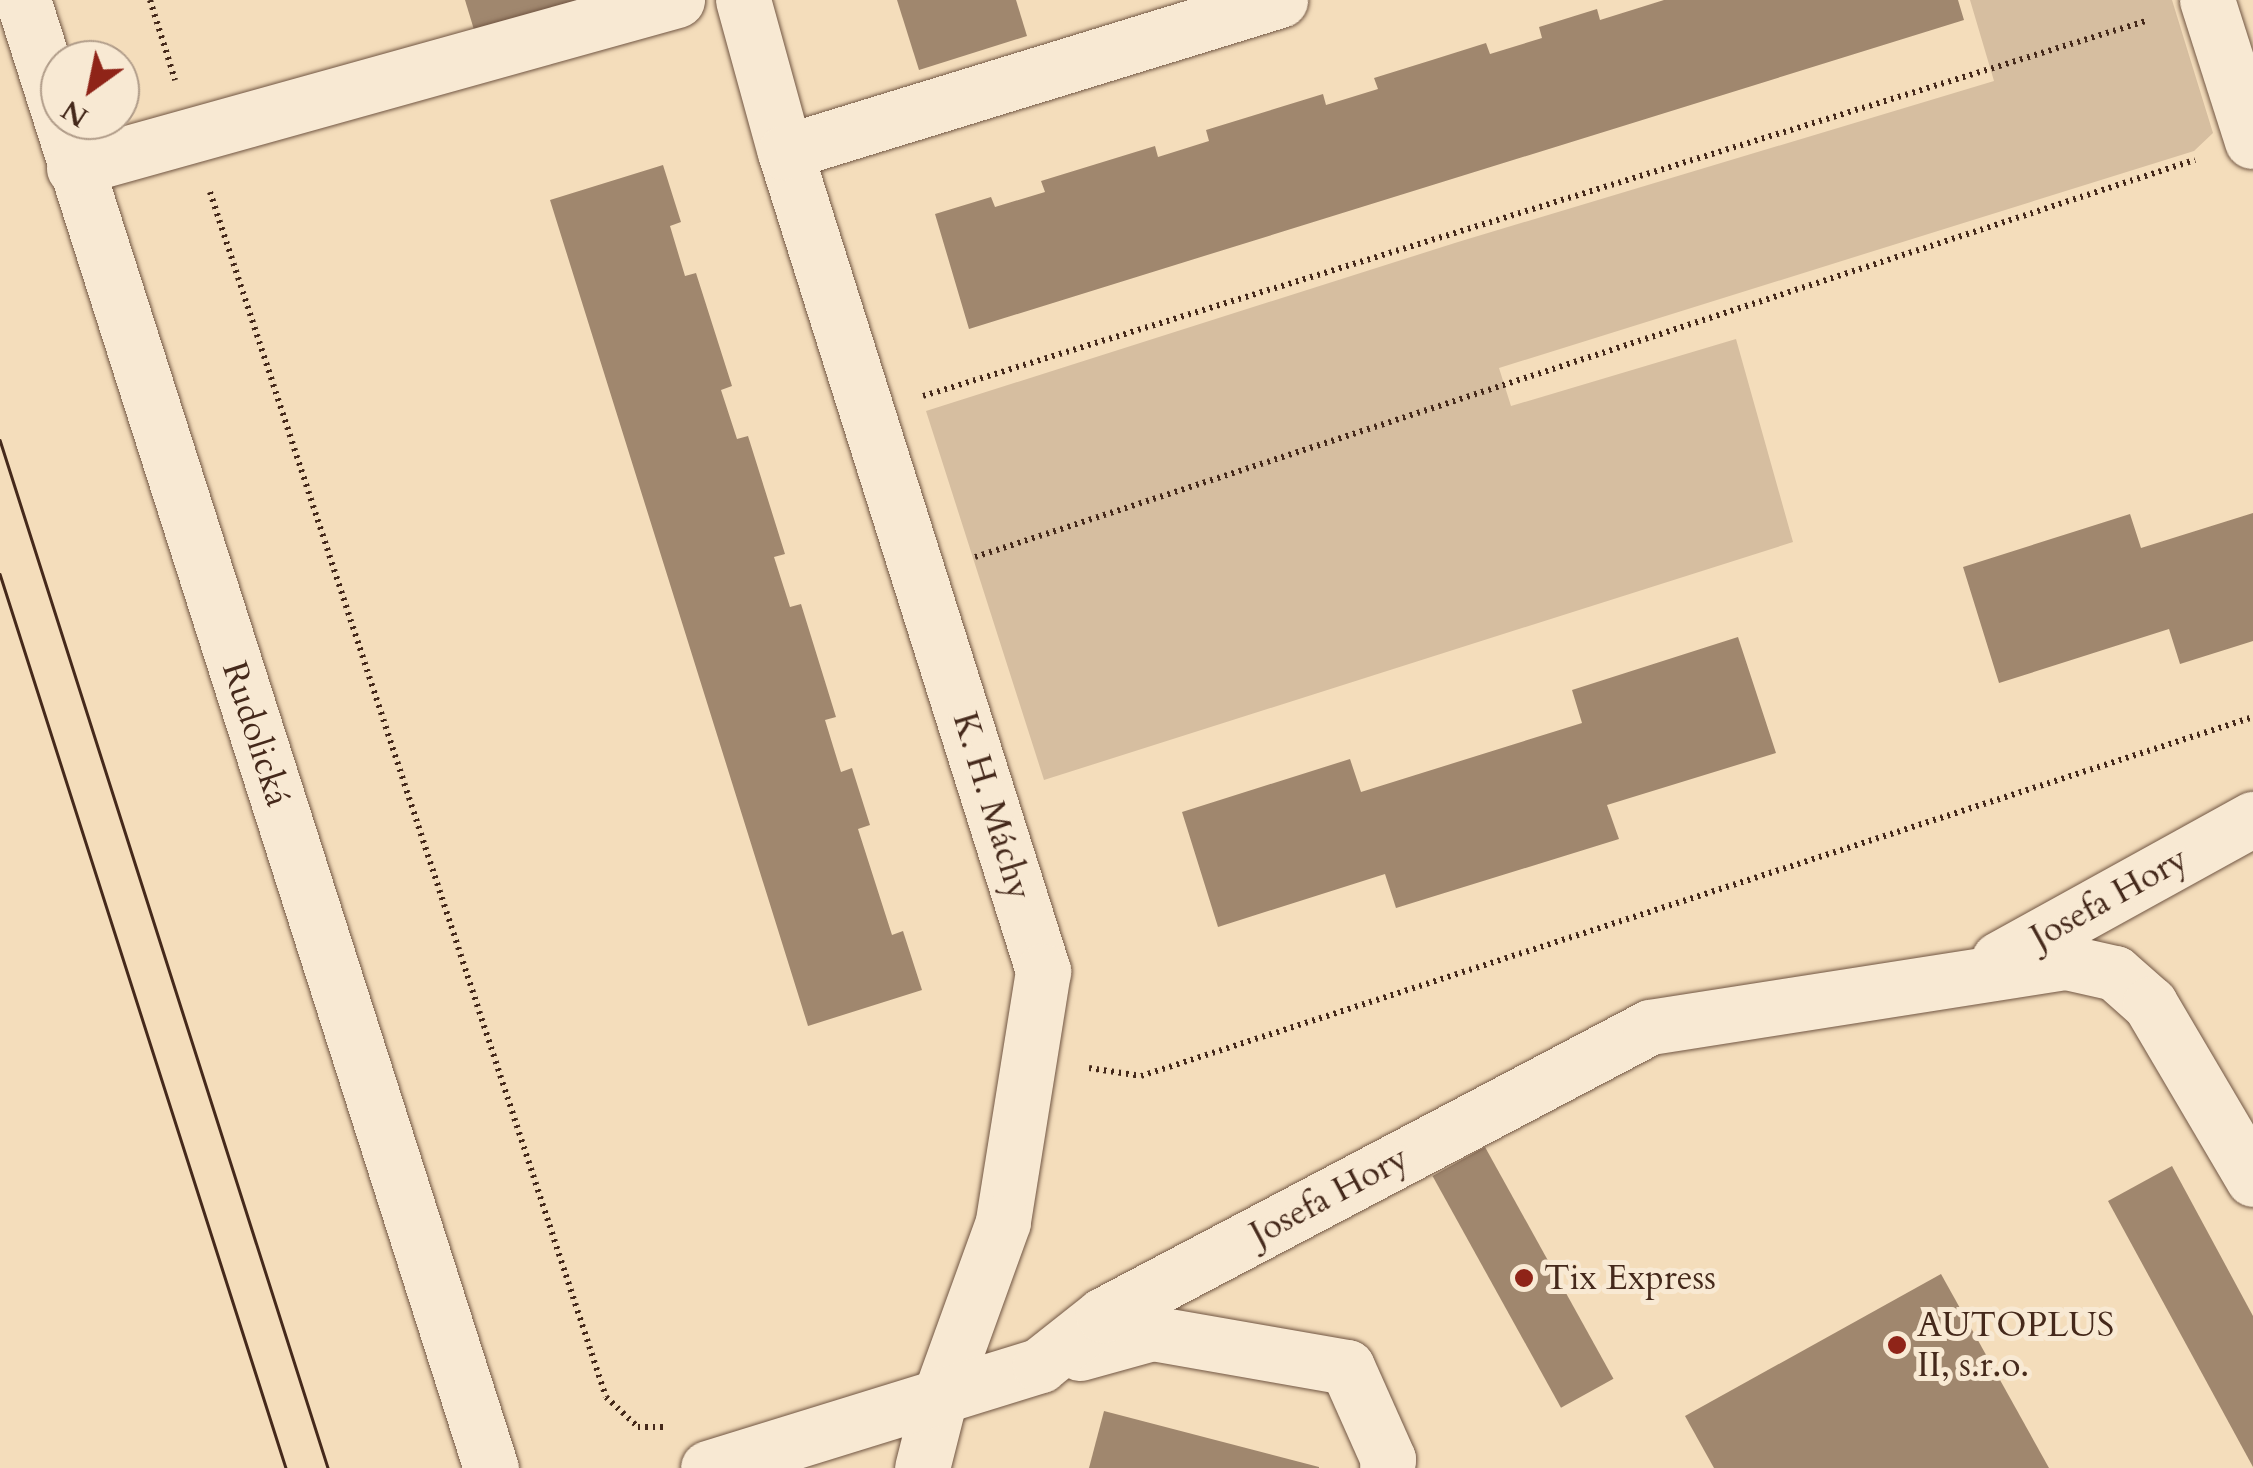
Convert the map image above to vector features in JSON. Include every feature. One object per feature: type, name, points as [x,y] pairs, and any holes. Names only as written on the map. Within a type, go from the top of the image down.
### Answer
[{"type":"street","name":"Rudolická","points":[[23,0],[491,1468]]},
{"type":"street","points":[[74,168],[677,0]]},
{"type":"street","name":"K. H. Máchy","points":[[743,0],[786,152],[1043,971],[1003,1222],[941,1392],[922,1468]]},
{"type":"street","points":[[786,152],[1280,0]]},
{"type":"street","points":[[2207,1],[2252,141]]},
{"type":"street","name":"Josefa Hory","points":[[1966,977],[2253,819]]},
{"type":"street","name":"Josefa Hory","points":[[689,1454],[1040,1364],[1103,1315],[1650,1027],[2066,962],[2115,973],[2150,1004],[2253,1178]]},
{"type":"street","points":[[1040,1364],[1152,1333],[1346,1367],[1388,1460],[1386,1468]]},
{"type":"path","points":[[150,0],[606,1398],[638,1427],[665,1427],[689,1454]]},
{"type":"path","points":[[869,412],[2207,1]]},
{"type":"path","points":[[920,575],[2252,141]]},
{"type":"path","points":[[1028,1059],[1141,1076],[2253,717]]},
{"type":"shaded area","points":[[1970,0],[2172,0],[2213,133],[2194,151],[1499,368],[1511,406],[1736,339],[1793,542],[1044,780],[926,411],[1458,242],[1994,81]]},
{"type":"building","points":[[465,0],[578,0],[475,33]]},
{"type":"building","points":[[897,0],[1016,0],[1027,36],[919,70]]},
{"type":"building","points":[[1664,0],[1958,0],[1964,20],[969,329],[935,214],[991,197],[995,207],[1045,192],[1041,181],[1155,146],[1158,157],[1209,141],[1206,130],[1323,94],[1326,105],[1378,89],[1374,78],[1486,43],[1490,54],[1542,38],[1539,27],[1597,9],[1600,20]]},
{"type":"building","points":[[663,165],[681,222],[670,226],[685,276],[696,273],[732,386],[721,390],[737,439],[748,436],[785,554],[774,557],[790,607],[801,604],[836,717],[825,720],[841,772],[852,768],[870,825],[858,829],[892,935],[903,931],[922,990],[808,1026],[550,200]]},
{"type":"building","points":[[2253,513],[2253,641],[2180,664],[2169,629],[1999,683],[1963,567],[2130,514],[2141,548]]},
{"type":"building","points":[[1738,637],[1776,753],[1607,805],[1619,839],[1396,908],[1385,874],[1218,927],[1182,812],[1350,759],[1361,792],[1582,723],[1572,690]]},
{"type":"building","name":"Tix Express","points":[[1485,1147],[1613,1379],[1561,1408],[1433,1176]]},
{"type":"building","points":[[2172,1166],[2253,1316],[2253,1467],[2108,1201]]},
{"type":"building","name":"AUTOPLUS II, s.r.o.","points":[[1941,1274],[2049,1468],[1714,1468],[1685,1416]]},
{"type":"building","points":[[1104,1411],[1319,1467],[1319,1468],[1089,1468]]},
{"type":"tram line","points":[[0,440],[328,1468]]},
{"type":"tram line","points":[[0,574],[286,1468]]},
{"type":"place","name":"Tix Express","points":[[1524,1278]]},
{"type":"place","name":"AUTOPLUS II, s.r.o.","points":[[1897,1345]]}]
